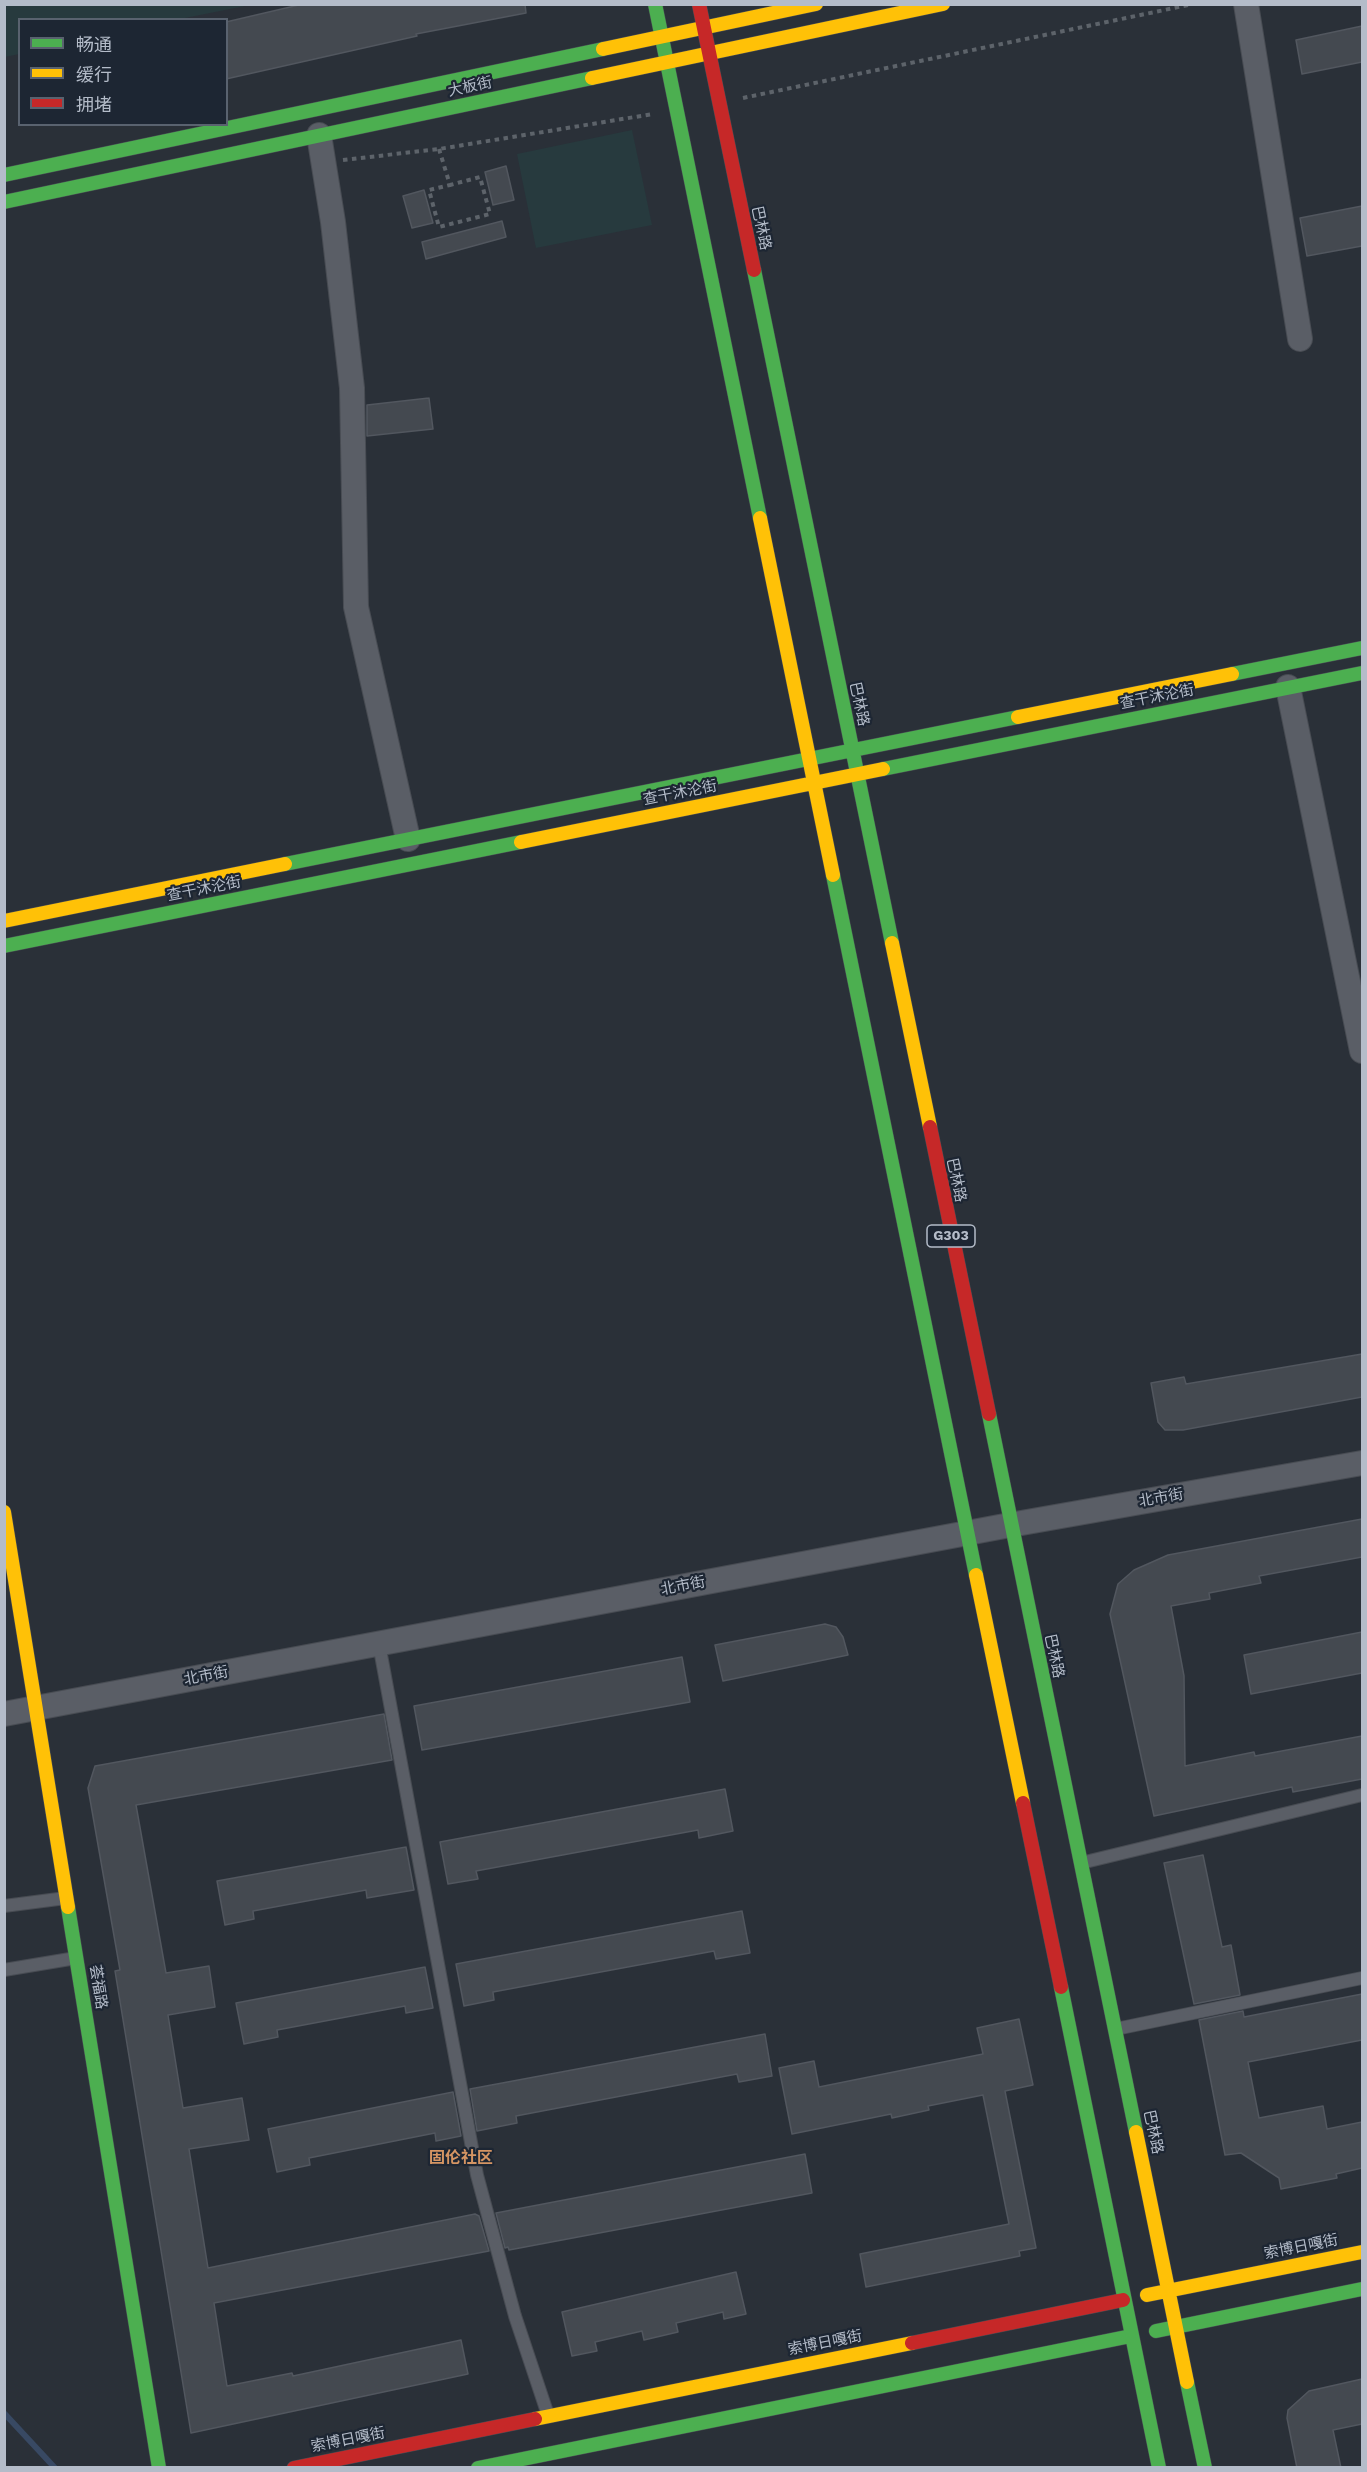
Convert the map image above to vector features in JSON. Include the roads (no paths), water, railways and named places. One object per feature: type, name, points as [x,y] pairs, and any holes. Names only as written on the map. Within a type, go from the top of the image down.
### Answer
[{"type":"main road","name":"G303","points":[[655,4],[1159,2468]]},
{"type":"main road","name":"巴林路","points":[[699,4],[1205,2468]]},
{"type":"main road","name":"大板街","points":[[4,175],[816,4]]},
{"type":"main road","name":"大板街","points":[[4,202],[943,4]]},
{"type":"main road","name":"查干沐沦街","points":[[4,921],[1362,648]]},
{"type":"main road","name":"查干沐沦街","points":[[4,946],[1362,673]]},
{"type":"main road","name":"荟福路","points":[[4,1512],[159,2468]]},
{"type":"main road","name":"索博日嘎街","points":[[294,2468],[1362,2252]]},
{"type":"main road","points":[[478,2468],[1362,2289]]},
{"type":"street","points":[[1246,4],[1300,339]]},
{"type":"street","points":[[319,135],[352,388],[356,607],[408,840]]},
{"type":"street","points":[[1288,687],[1362,1051]]},
{"type":"street","name":"北市街","points":[[4,1714],[1010,1525],[1362,1462]]},
{"type":"lane","points":[[379,1644],[477,2175],[515,2316],[548,2416]]},
{"type":"lane","points":[[1081,1863],[1362,1795]]},
{"type":"lane","points":[[4,1906],[67,1898]]},
{"type":"lane","points":[[4,1970],[77,1958]]},
{"type":"lane","points":[[1114,2029],[1362,1978]]},
{"type":"waterway","points":[[4,2413],[55,2468]]},
{"type":"district","name":"固伦社区","points":[[461,2158]]}]
